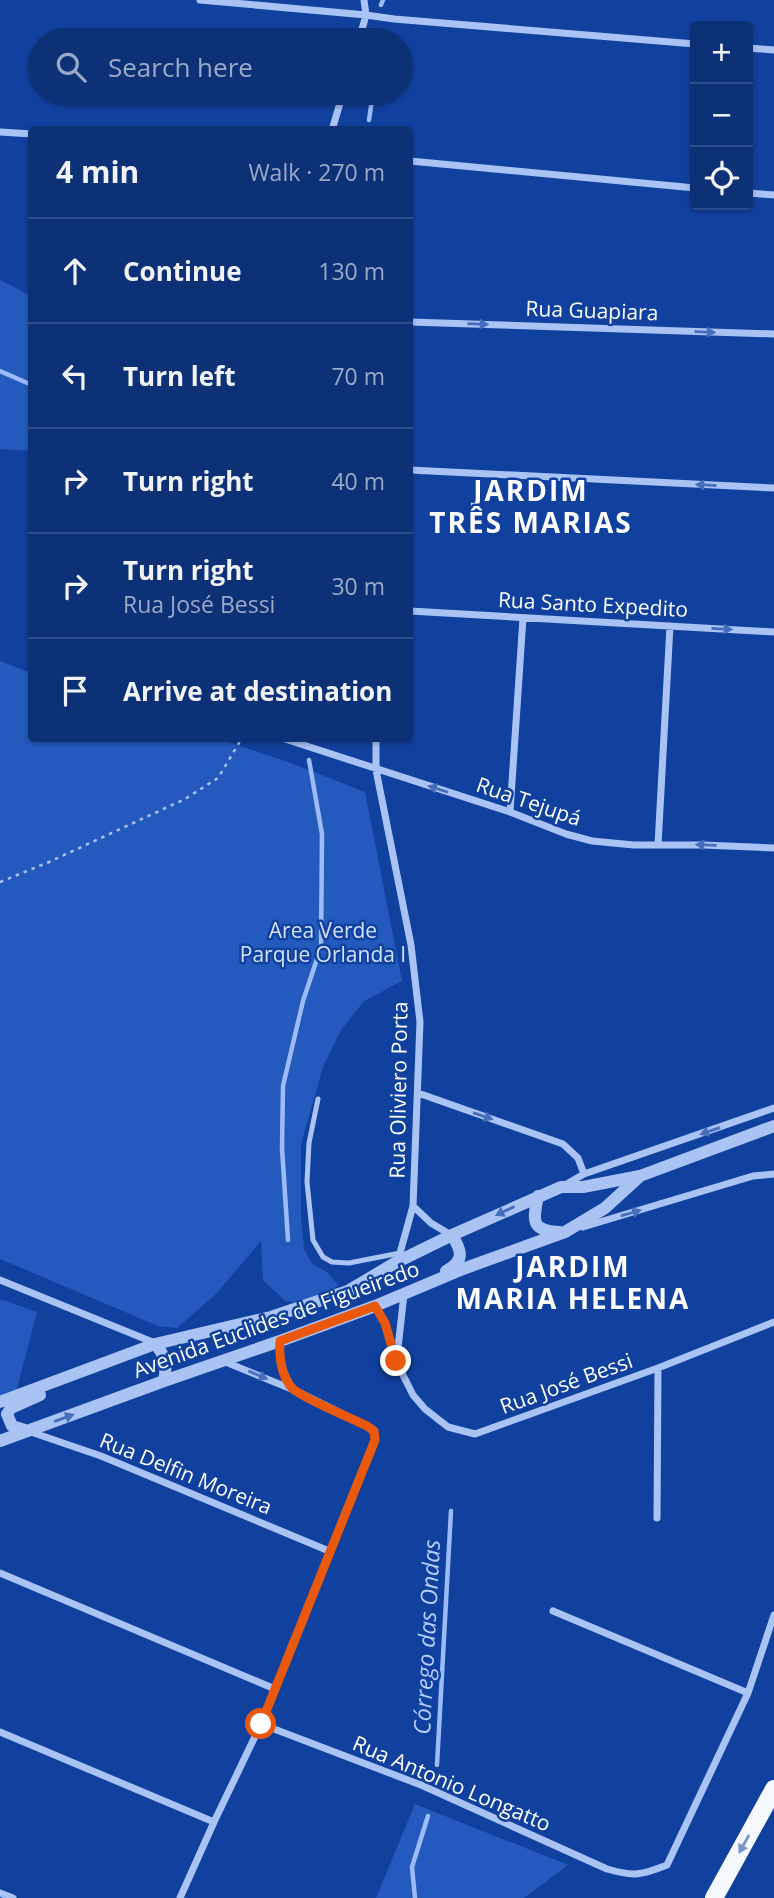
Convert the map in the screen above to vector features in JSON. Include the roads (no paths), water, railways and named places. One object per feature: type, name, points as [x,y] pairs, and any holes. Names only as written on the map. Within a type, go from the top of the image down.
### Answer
[{"type":"main road","points":[[713,1898],[774,1789]]},
{"type":"street","points":[[200,0],[690,44]]},
{"type":"street","points":[[362,28],[366,15],[364,0]]},
{"type":"street","points":[[753,48],[774,50]]},
{"type":"street","points":[[333,126],[339,105]]},
{"type":"street","points":[[0,132],[28,134]]},
{"type":"street","points":[[413,161],[690,188]]},
{"type":"street","points":[[753,193],[774,195]]},
{"type":"street","name":"Rua Guapiara","points":[[413,322],[774,334]]},
{"type":"street","points":[[413,470],[774,488]]},
{"type":"street","name":"Rua Santo Expedito","points":[[413,611],[774,632]]},
{"type":"street","points":[[510,812],[523,618]]},
{"type":"street","points":[[658,845],[670,626]]},
{"type":"street","name":"Rua Tejupá","points":[[294,742],[592,841],[634,845],[774,848]]},
{"type":"street","name":"Rua Oliviero Porta","points":[[376,742],[376,769],[411,945],[420,1022],[413,1206],[397,1258]]},
{"type":"street","points":[[418,1093],[563,1144],[578,1158],[584,1174]]},
{"type":"street","name":"Avenida Euclides de Figueiredo","points":[[0,1402],[155,1344],[271,1317],[348,1290],[397,1258],[561,1187],[584,1174],[774,1108]]},
{"type":"street","points":[[640,1176],[774,1126]]},
{"type":"street","name":"Avenida Euclides de Figueiredo","points":[[0,1441],[375,1306],[565,1232],[753,1175],[774,1174]]},
{"type":"street","name":"Avenida Euclides de Figueiredo","points":[[561,1187],[583,1187],[640,1176]]},
{"type":"street","name":"Avenida Euclides de Figueiredo","points":[[565,1232],[605,1208],[640,1176]]},
{"type":"street","points":[[538,1196],[534,1214],[536,1225],[549,1231],[565,1232]]},
{"type":"street","name":"Rua Oliviero Porta","points":[[413,1206],[431,1223],[452,1235]]},
{"type":"street","points":[[427,1284],[455,1266],[459,1259],[459,1246],[452,1235]]},
{"type":"street","points":[[0,1280],[155,1344],[166,1358],[164,1381]]},
{"type":"street","points":[[396,1361],[404,1294]]},
{"type":"street","name":"Rua José Bessi","points":[[375,1306],[385,1323],[396,1361],[413,1395],[425,1409],[448,1427],[475,1434],[658,1368],[774,1322]]},
{"type":"street","points":[[280,1341],[279,1358],[284,1374],[294,1390]]},
{"type":"street","points":[[180,1898],[261,1724],[375,1440],[374,1431],[294,1390],[223,1361]]},
{"type":"street","points":[[27,1431],[12,1426],[7,1414],[11,1408],[67,1382],[89,1367]]},
{"type":"street","points":[[657,1518],[658,1368]]},
{"type":"street","name":"Rua Delfin Moreira","points":[[27,1431],[101,1455],[329,1551]]},
{"type":"street","points":[[0,1573],[275,1689]]},
{"type":"street","points":[[553,1611],[748,1693],[774,1615]]},
{"type":"street","name":"Rua Antonio Longatto","points":[[261,1724],[421,1785],[607,1869],[628,1875],[667,1865],[748,1693]]},
{"type":"street","points":[[0,1732],[214,1822]]},
{"type":"street","points":[[0,1893],[13,1898]]},
{"type":"lane","points":[[318,1099],[309,1143],[307,1182],[313,1240],[323,1257],[332,1262],[397,1258]]},
{"type":"waterway","points":[[381,5],[383,0]]},
{"type":"waterway","points":[[369,120],[371,105]]},
{"type":"waterway","points":[[0,371],[28,383]]},
{"type":"waterway","points":[[288,1240],[282,1148],[283,1086],[303,1001],[321,947],[322,834],[309,760]]},
{"type":"waterway","name":"Córrego das Ondas","points":[[437,1765],[451,1511]]},
{"type":"waterway","name":"Córrego das Ondas","points":[[415,1898],[412,1867],[428,1816]]},
{"type":"district","name":"JARDIM TRÊS MARIAS","points":[[531,506]]},
{"type":"district","name":"JARDIM MARIA HELENA","points":[[573,1282]]},
{"type":"park label","name":"Area Verde Parque Orlanda I","points":[[323,942]]}]
